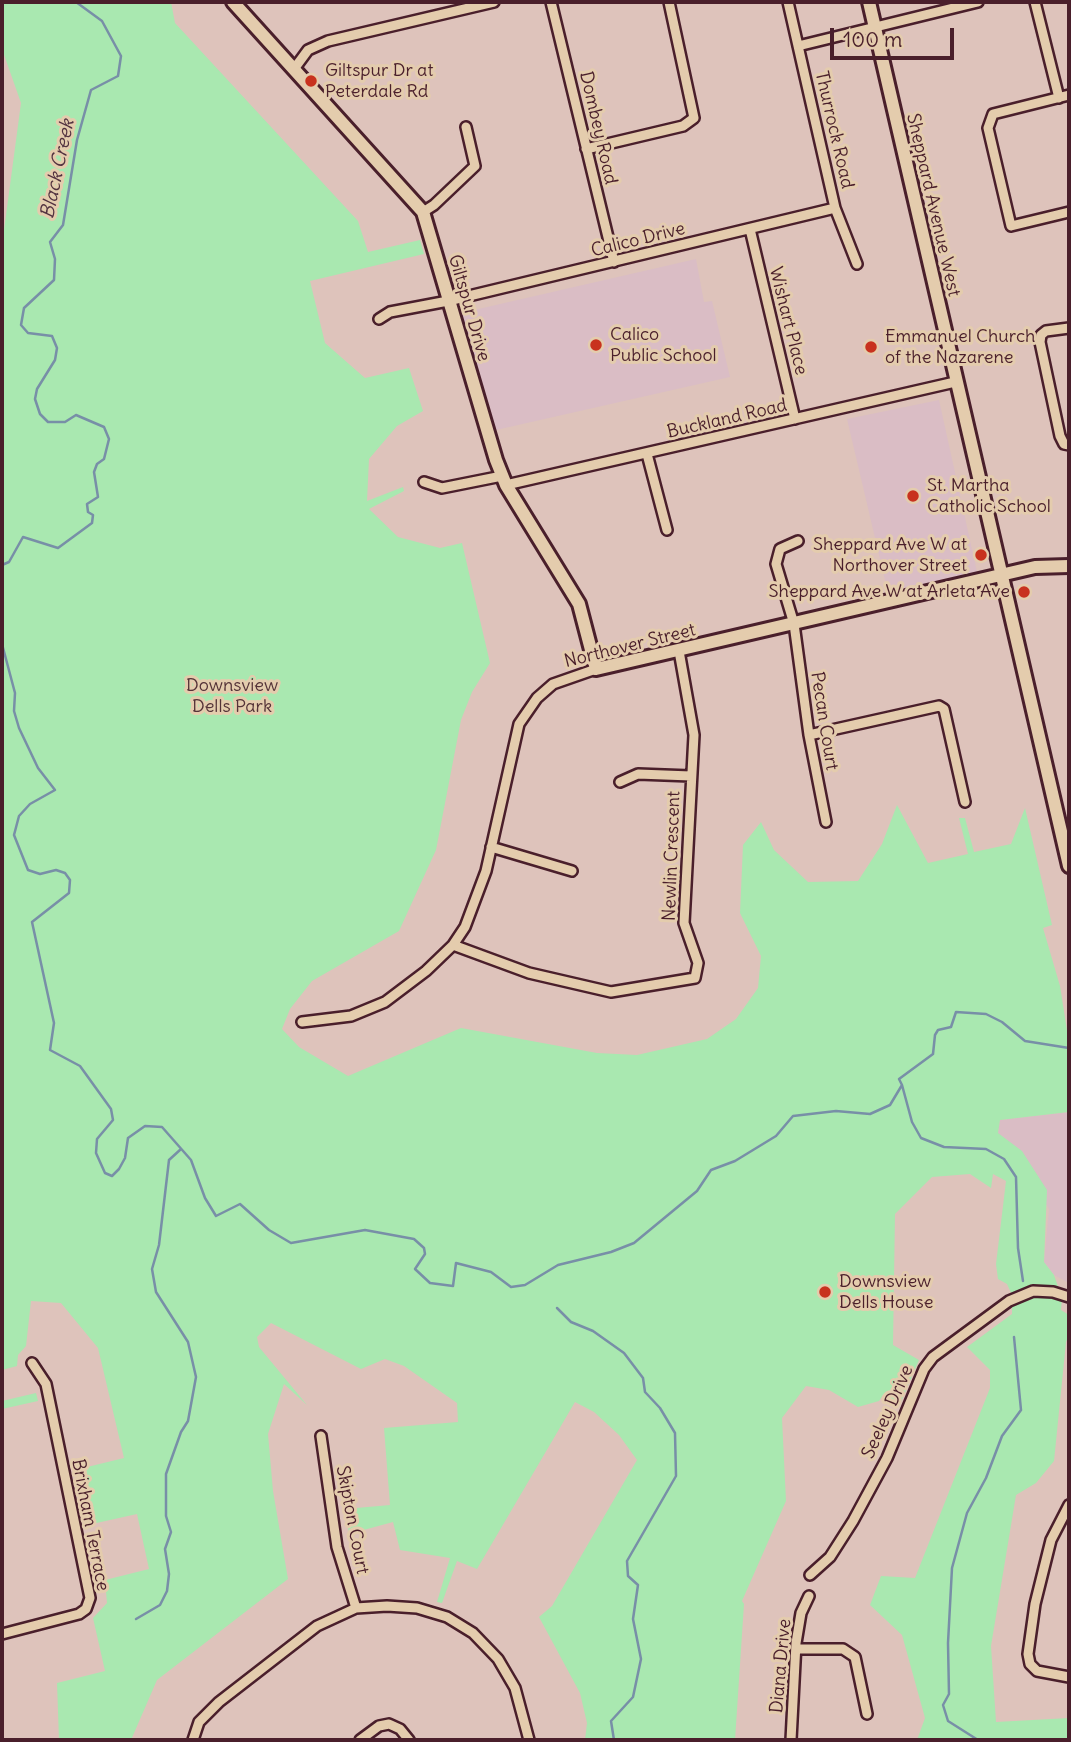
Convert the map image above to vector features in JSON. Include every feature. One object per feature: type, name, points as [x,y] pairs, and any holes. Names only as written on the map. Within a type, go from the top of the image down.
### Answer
[{"type":"street","name":"Giltspur Drive","points":[[233,2],[423,212],[504,481],[579,604],[596,669]]},
{"type":"street","points":[[294,69],[308,50],[328,41],[494,2]]},
{"type":"street","name":"Dombey Road","points":[[551,2],[614,262]]},
{"type":"street","points":[[586,149],[683,126],[695,118],[669,2]]},
{"type":"street","name":"Thurrock Road","points":[[788,2],[835,208],[857,264]]},
{"type":"street","name":"Sheppard Avenue West","points":[[869,2],[1069,866]]},
{"type":"street","points":[[798,46],[875,29],[960,4],[978,2]]},
{"type":"street","points":[[1035,2],[1059,98]]},
{"type":"street","points":[[1069,95],[993,114],[988,128],[1011,226],[1069,212]]},
{"type":"street","points":[[423,212],[475,166],[466,127]]},
{"type":"street","name":"Calico Drive","points":[[379,319],[390,312],[449,301],[835,208]]},
{"type":"street","name":"Wishart Place","points":[[750,229],[795,419]]},
{"type":"street","points":[[1069,328],[1046,331],[1041,335],[1040,342],[1060,436],[1064,444],[1069,445]]},
{"type":"street","name":"Buckland Road","points":[[424,482],[442,488],[504,481],[648,454],[955,382]]},
{"type":"street","points":[[648,454],[667,530]]},
{"type":"street","name":"Pecan Court","points":[[798,541],[780,549],[777,560],[794,624],[809,735],[826,822]]},
{"type":"street","name":"Northover Street","points":[[302,1022],[351,1016],[386,1002],[420,976],[453,945],[471,913],[491,847],[514,734],[523,715],[541,693],[553,684],[596,669],[1035,567],[1069,566]]},
{"type":"street","name":"Newlin Crescent","points":[[453,945],[529,973],[611,992],[695,978],[698,963],[684,923],[694,735],[679,651]]},
{"type":"street","points":[[809,735],[939,706],[944,709],[965,802]]},
{"type":"street","points":[[620,782],[638,774],[691,776]]},
{"type":"street","points":[[491,847],[572,871]]},
{"type":"street","name":"Seeley Drive","points":[[810,1575],[830,1557],[853,1521],[887,1458],[924,1369],[933,1357],[1009,1301],[1033,1291],[1053,1292],[1069,1297]]},
{"type":"street","name":"Brixham Terrace","points":[[2,1634],[79,1614],[86,1609],[90,1598],[46,1384],[32,1363]]},
{"type":"street","name":"Skipton Court","points":[[321,1436],[337,1547],[356,1608]]},
{"type":"street","points":[[1069,1505],[1051,1540],[1034,1604],[1027,1654],[1030,1664],[1037,1671],[1069,1677]]},
{"type":"street","name":"Diana Drive","points":[[791,1740],[796,1649],[801,1613],[809,1596]]},
{"type":"street","points":[[193,1740],[199,1722],[219,1702],[317,1626],[356,1608],[387,1606],[417,1608],[460,1623],[498,1659],[521,1704],[529,1740]]},
{"type":"street","points":[[796,1649],[843,1649],[855,1657],[867,1714]]},
{"type":"street","points":[[360,1740],[379,1726],[389,1724],[400,1729],[409,1740]]},
{"type":"shaded area","name":"Calico Public School","points":[[696,259],[704,302],[712,301],[730,377],[496,430],[461,313]]},
{"type":"shaded area","name":"St. Martha Catholic School","points":[[939,400],[977,572],[888,593],[847,419]]},
{"type":"shaded area","points":[[1069,1112],[1069,1283],[1054,1275],[1044,1262],[1049,1209],[998,1134],[1000,1120]]},
{"type":"green space","name":"Downsview Dells Park","points":[[2,2],[171,2],[175,23],[358,221],[368,252],[420,240],[424,254],[310,281],[325,343],[365,378],[409,368],[423,411],[397,426],[369,459],[367,501],[403,487],[404,491],[369,509],[398,537],[440,548],[462,543],[490,663],[472,692],[461,720],[436,850],[399,931],[312,981],[290,1009],[282,1029],[299,1047],[348,1076],[461,1028],[597,1053],[637,1055],[707,1039],[736,1019],[758,988],[761,956],[740,913],[743,845],[761,822],[774,850],[808,882],[858,881],[882,844],[897,805],[928,863],[968,854],[959,818],[965,818],[974,852],[1011,844],[1025,808],[1052,925],[1043,928],[1060,986],[1068,1037],[1069,1112],[1000,1120],[998,1133],[1022,1151],[1047,1190],[1044,1262],[1054,1275],[1062,1298],[1061,1310],[1069,1315],[1069,1335],[1066,1342],[1054,1461],[1036,1483],[1016,1495],[991,1646],[996,1722],[1069,1718],[1069,1740],[917,1740],[925,1718],[902,1635],[870,1605],[881,1576],[915,1578],[990,1388],[990,1370],[967,1347],[1012,1314],[1012,1295],[1007,1284],[998,1279],[996,1264],[1006,1181],[993,1174],[991,1188],[970,1174],[932,1177],[895,1214],[893,1345],[919,1360],[900,1404],[883,1395],[879,1401],[858,1407],[829,1390],[806,1386],[782,1418],[786,1501],[742,1601],[744,1604],[735,1740],[585,1740],[587,1723],[580,1693],[539,1617],[552,1606],[637,1460],[619,1435],[594,1412],[575,1402],[477,1569],[457,1561],[442,1603],[437,1602],[450,1558],[400,1550],[393,1522],[349,1534],[345,1509],[390,1505],[384,1428],[458,1422],[457,1403],[404,1366],[385,1359],[361,1369],[271,1323],[257,1337],[259,1347],[307,1405],[284,1384],[268,1434],[273,1491],[288,1579],[157,1680],[131,1740],[59,1740],[57,1683],[105,1671],[93,1618],[107,1603],[105,1580],[149,1569],[137,1514],[92,1524],[79,1469],[124,1458],[98,1348],[61,1303],[31,1301],[26,1346],[18,1355],[17,1366],[2,1370],[2,245],[21,103],[2,49]]},
{"type":"green space","points":[[36,1393],[38,1401],[2,1409],[2,1401]]},
{"type":"waterway","name":"Black Creek","points":[[2,565],[9,562],[23,537],[58,548],[92,523],[93,515],[88,512],[87,504],[98,497],[94,472],[97,464],[104,459],[109,439],[104,427],[76,415],[65,422],[48,422],[40,414],[35,399],[37,389],[55,360],[57,348],[52,336],[28,333],[21,325],[24,308],[54,280],[55,259],[50,242],[63,225],[77,140],[91,90],[118,76],[121,56],[102,21],[76,2]]},
{"type":"waterway","name":"Black Creek","points":[[2,644],[15,693],[14,711],[19,728],[38,768],[55,790],[30,804],[19,816],[14,835],[28,870],[40,874],[56,870],[65,873],[70,880],[69,893],[32,922],[54,1023],[50,1050],[80,1066],[111,1109],[113,1120],[97,1139],[96,1153],[105,1173],[112,1176],[119,1169],[125,1158],[128,1138],[145,1126],[162,1127],[191,1160],[205,1198],[216,1216],[240,1204],[269,1230],[291,1243],[365,1230],[414,1239],[424,1248],[425,1254],[415,1269],[430,1283],[453,1286],[456,1263],[491,1272],[511,1287],[525,1285],[558,1265],[611,1252],[634,1243],[697,1191],[711,1170],[735,1161],[776,1136],[793,1116],[836,1111],[870,1114],[890,1105],[902,1085],[899,1079],[933,1054],[935,1035],[938,1030],[951,1027],[956,1012],[986,1014],[1002,1022],[1025,1041],[1069,1048]]},
{"type":"waterway","points":[[902,1085],[912,1122],[921,1138],[944,1147],[986,1149],[1004,1159],[1016,1177],[1018,1248],[1023,1281]]},
{"type":"waterway","points":[[136,1619],[160,1605],[167,1591],[169,1574],[165,1549],[171,1532],[166,1516],[166,1474],[181,1432],[188,1421],[196,1377],[188,1342],[156,1292],[152,1269],[159,1245],[169,1160],[181,1149]]},
{"type":"waterway","points":[[557,1308],[571,1322],[593,1331],[624,1353],[643,1378],[645,1392],[660,1408],[675,1433],[676,1476],[627,1561],[628,1576],[638,1585],[633,1619],[641,1659],[633,1697],[611,1721],[614,1740]]},
{"type":"waterway","points":[[978,1740],[948,1721],[943,1705],[949,1694],[948,1643],[952,1568],[967,1513],[986,1478],[1002,1436],[1021,1410],[1014,1337]]},
{"type":"place","name":"Giltspur Dr at Peterdale Rd","points":[[311,81]]},
{"type":"place","name":"Calico Public School","points":[[596,345]]},
{"type":"place","name":"Emmanuel Church of the Nazarene","points":[[871,347]]},
{"type":"place","name":"St. Martha Catholic School","points":[[913,496]]},
{"type":"place","name":"Sheppard Ave W at Northover Street","points":[[981,555]]},
{"type":"place","name":"Sheppard Ave W at Arleta Ave","points":[[1024,592]]},
{"type":"place","name":"Downsview Dells House","points":[[825,1292]]}]
